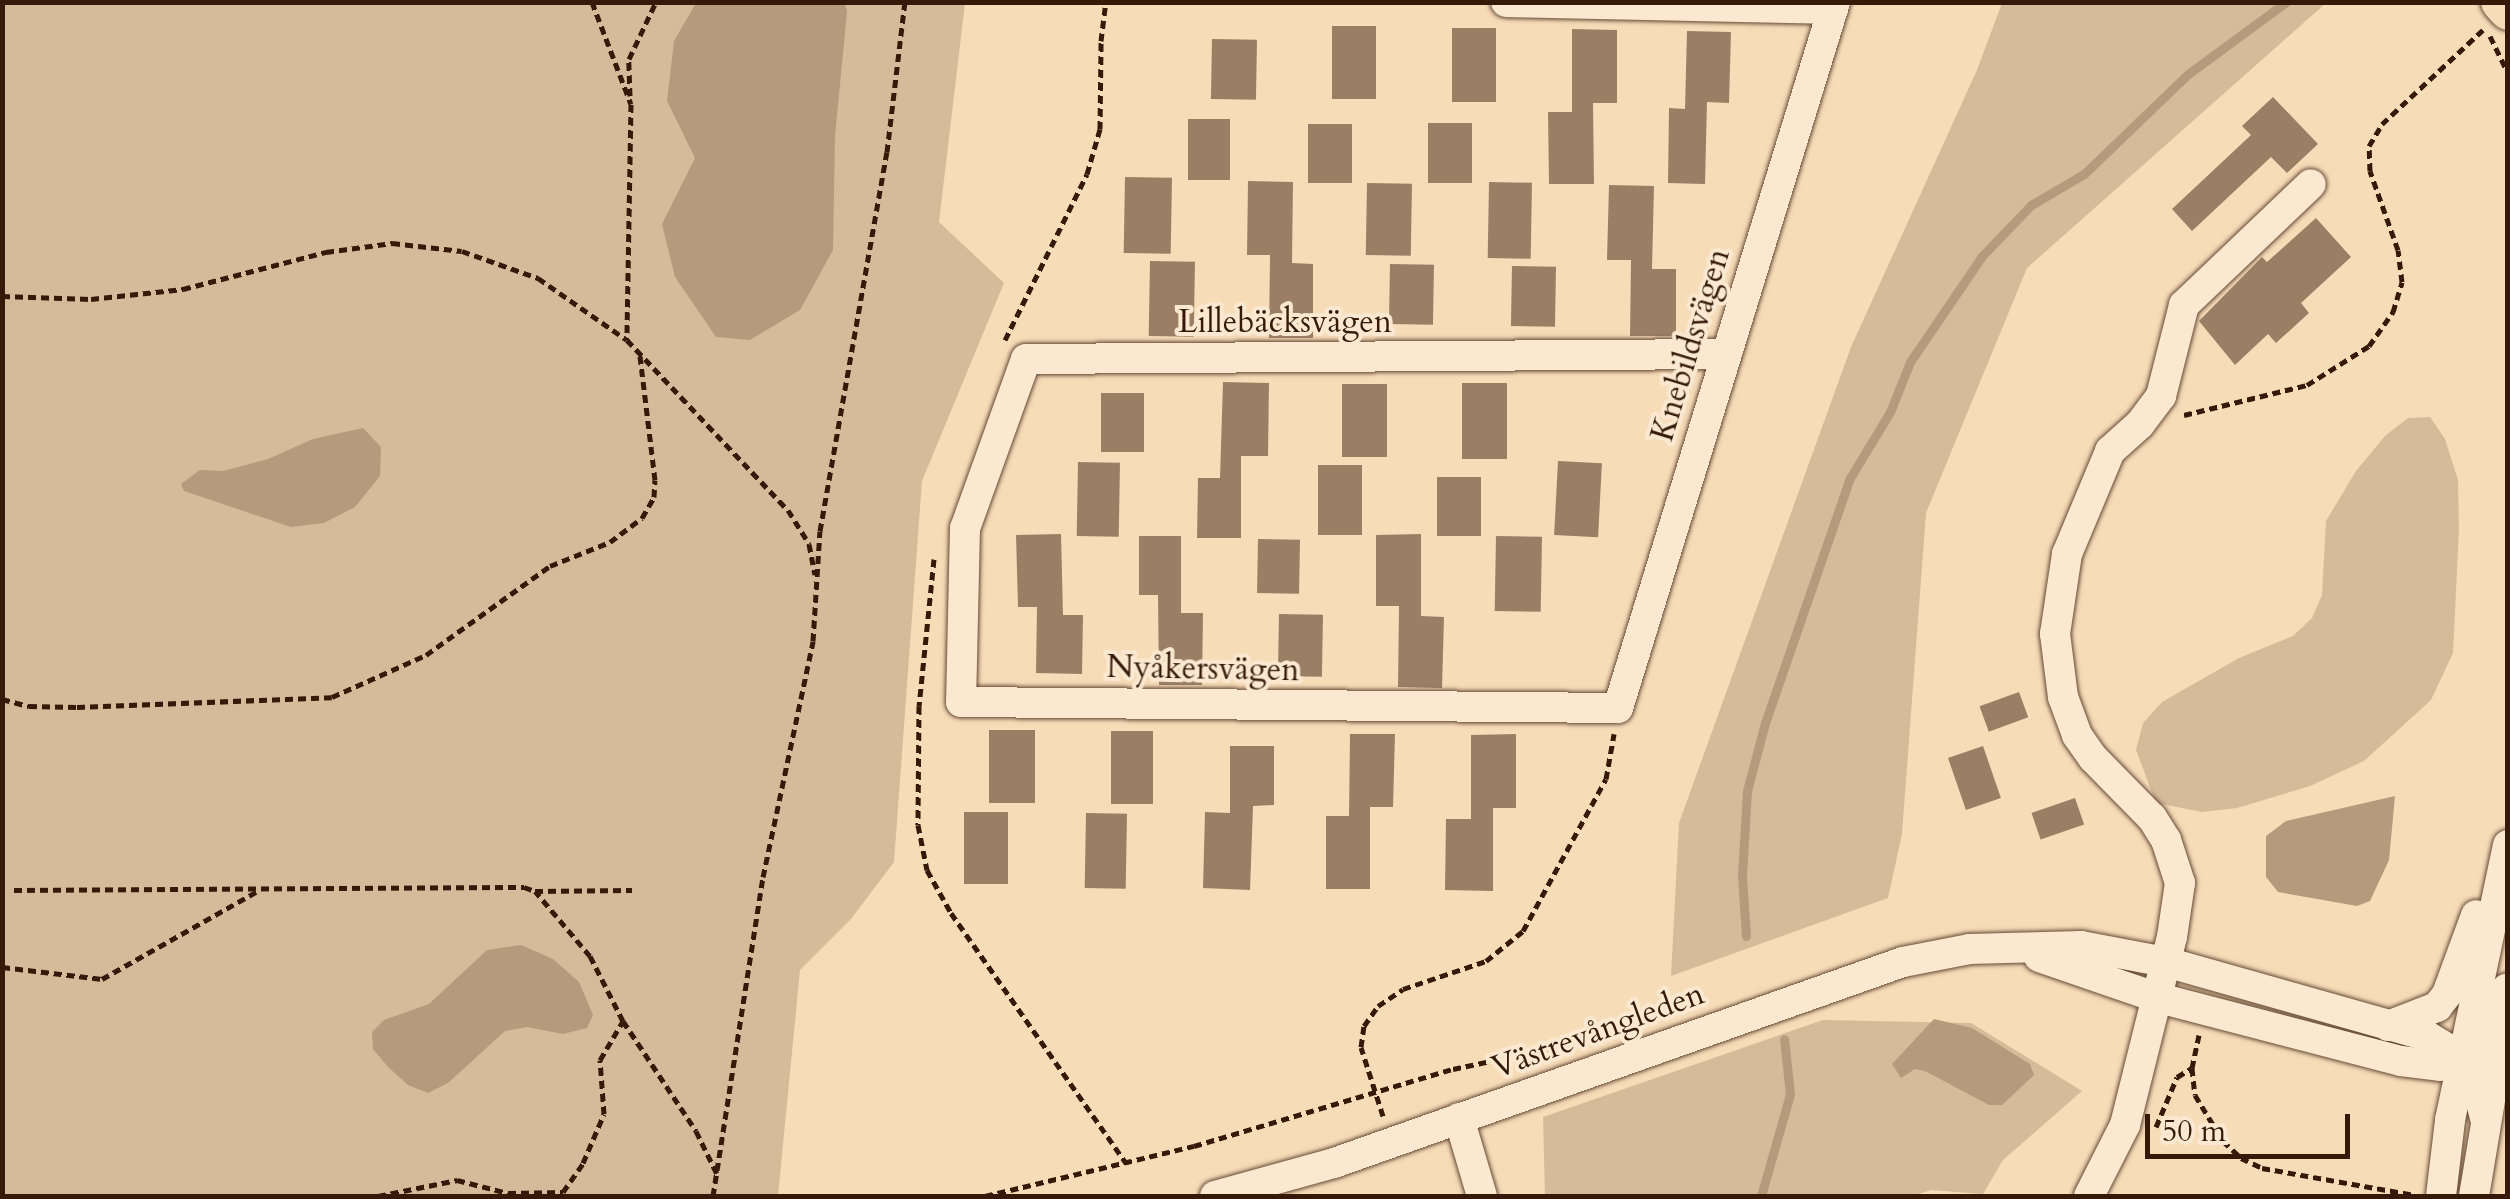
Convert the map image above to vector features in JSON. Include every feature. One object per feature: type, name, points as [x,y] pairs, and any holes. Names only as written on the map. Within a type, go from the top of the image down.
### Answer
[{"type":"street","points":[[1506,2],[1834,6]]},
{"type":"street","name":"Knebildsvägen","points":[[1618,708],[1834,6]]},
{"type":"street","points":[[2089,1196],[2125,1125],[2178,910],[2175,862],[2152,818],[2112,779],[2077,734],[2063,697],[2056,649],[2067,554],[2092,486],[2110,451],[2140,424],[2160,396],[2184,304],[2311,184]]},
{"type":"street","name":"Lillebäcksvägen","points":[[965,528],[1026,359],[1725,354]]},
{"type":"street","name":"Nyåkersvägen","points":[[965,528],[961,702],[1618,708]]},
{"type":"street","points":[[2388,1026],[2437,1007],[2448,994],[2482,896],[2504,860]]},
{"type":"street","points":[[2441,1196],[2450,1120],[2504,860]]},
{"type":"street","name":"Västrevångleden","points":[[1215,1196],[1394,1142],[1904,962],[1942,953],[2081,946],[2166,962],[2427,1036],[2463,1061]]},
{"type":"street","name":"Västrevångleden","points":[[2007,948],[2067,964],[2155,997],[2400,1061],[2463,1061]]},
{"type":"street","points":[[2463,1061],[2491,1038],[2507,986]]},
{"type":"street","points":[[2474,1196],[2485,1118],[2501,1048],[2507,986]]},
{"type":"street","points":[[2400,1061],[2422,1078],[2450,1120]]},
{"type":"street","points":[[2463,1061],[2485,1118]]},
{"type":"street","points":[[1459,1118],[1482,1196]]},
{"type":"path","points":[[592,2],[630,104]]},
{"type":"path","points":[[627,340],[629,59],[656,2]]},
{"type":"path","points":[[713,1196],[763,877],[813,641],[820,531],[887,152],[905,2]]},
{"type":"path","points":[[1000,352],[1087,174],[1100,129],[1101,41],[1106,2]]},
{"type":"path","points":[[2140,424],[2307,385],[2368,346],[2393,312],[2402,282],[2398,250],[2370,171],[2369,146],[2382,124],[2454,52],[2502,13]]},
{"type":"path","points":[[2,296],[92,298],[183,289],[326,252],[392,243],[462,250],[538,278],[627,340],[788,510],[808,544],[817,582]]},
{"type":"path","points":[[2,699],[29,706],[77,707],[332,697],[426,655],[550,566],[610,542],[642,518],[654,497],[655,480],[640,353]]},
{"type":"path","points":[[934,556],[920,706],[918,825],[927,870],[951,912],[1126,1163]]},
{"type":"path","points":[[1394,1142],[1373,1092],[1361,1047],[1364,1026],[1378,1006],[1403,989],[1486,961],[1523,931],[1606,779],[1618,708]]},
{"type":"path","points":[[14,890],[524,886],[536,890],[632,890]]},
{"type":"path","points":[[2,967],[102,978],[258,890]]},
{"type":"path","points":[[536,890],[590,956],[623,1021],[696,1131],[718,1177]]},
{"type":"path","points":[[378,1196],[457,1180],[508,1193],[563,1192],[583,1163],[604,1114],[600,1060],[623,1021]]},
{"type":"path","points":[[2198,1039],[2192,1068],[2196,1095],[2222,1141],[2241,1158],[2262,1168],[2423,1196]]},
{"type":"path","points":[[985,1196],[1126,1163],[1373,1092]]},
{"type":"shaded area","points":[[2,3],[965,3],[939,222],[1004,283],[922,481],[894,862],[851,919],[800,970],[778,1196],[3,1196]]},
{"type":"shaded area","points":[[696,3],[845,3],[847,12],[835,136],[833,250],[800,310],[750,340],[716,337],[675,277],[662,224],[695,158],[667,101],[674,41]]},
{"type":"shaded area","points":[[2002,3],[2326,3],[2027,268],[1926,513],[1902,834],[1888,898],[1671,976],[1679,823],[1851,347],[1977,70]]},
{"type":"shaded area","points":[[2430,417],[2445,439],[2458,480],[2459,529],[2453,653],[2431,700],[2364,761],[2310,786],[2237,808],[2202,812],[2156,803],[2136,750],[2143,723],[2162,702],[2239,658],[2293,636],[2312,618],[2322,595],[2326,521],[2356,471],[2385,436],[2408,418]]},
{"type":"shaded area","points":[[363,428],[381,447],[380,476],[355,507],[324,523],[291,527],[184,491],[181,484],[200,470],[223,471],[268,459],[313,439]]},
{"type":"shaded area","points":[[2395,796],[2389,860],[2370,901],[2357,906],[2278,892],[2266,877],[2266,836],[2286,821]]},
{"type":"shaded area","points":[[521,945],[553,959],[579,982],[593,1015],[587,1028],[563,1034],[527,1027],[505,1031],[448,1083],[428,1093],[408,1085],[373,1049],[372,1032],[384,1020],[429,1004],[487,950]]},
{"type":"shaded area","points":[[1934,1019],[1972,1028],[2030,1064],[2034,1075],[2002,1105],[1989,1105],[1925,1071],[1915,1069],[1901,1078],[1892,1064]]},
{"type":"shaded area","points":[[1823,1020],[1971,1023],[2082,1091],[2003,1160],[1983,1194],[1931,1190],[1912,1196],[1545,1196],[1543,1117]]},
{"type":"building","points":[[1332,26],[1376,26],[1376,99],[1332,99]]},
{"type":"building","points":[[1452,28],[1496,28],[1496,102],[1452,102]]},
{"type":"building","points":[[1572,29],[1617,30],[1617,103],[1593,103],[1594,184],[1549,184],[1548,112],[1572,112]]},
{"type":"building","points":[[1687,31],[1731,32],[1729,103],[1707,102],[1705,184],[1668,183],[1669,108],[1685,109]]},
{"type":"building","points":[[1212,39],[1257,40],[1256,100],[1211,99]]},
{"type":"building","points":[[2273,97],[2318,144],[2287,173],[2271,157],[2192,231],[2172,209],[2251,135],[2242,126]]},
{"type":"building","points":[[1188,119],[1230,119],[1230,180],[1188,180]]},
{"type":"building","points":[[1428,123],[1472,123],[1472,183],[1428,183]]},
{"type":"building","points":[[1308,124],[1352,124],[1352,183],[1308,183]]},
{"type":"building","points":[[1125,177],[1172,178],[1171,254],[1124,253]]},
{"type":"building","points":[[1248,181],[1293,182],[1292,263],[1313,264],[1313,338],[1269,338],[1270,255],[1247,255]]},
{"type":"building","points":[[1489,182],[1532,183],[1531,259],[1488,258]]},
{"type":"building","points":[[1367,183],[1412,184],[1411,256],[1366,255]]},
{"type":"building","points":[[1609,185],[1654,186],[1652,269],[1676,269],[1676,336],[1630,336],[1631,260],[1607,260]]},
{"type":"building","points":[[2316,218],[2351,257],[2301,303],[2309,313],[2276,343],[2268,334],[2235,365],[2199,321],[2262,257],[2267,262]]},
{"type":"building","points":[[1150,261],[1195,262],[1194,337],[1149,336]]},
{"type":"building","points":[[1390,264],[1434,265],[1433,325],[1389,324]]},
{"type":"building","points":[[1512,266],[1556,267],[1555,327],[1511,326]]},
{"type":"building","points":[[1223,382],[1269,383],[1268,456],[1241,456],[1241,538],[1197,538],[1198,478],[1220,478]]},
{"type":"building","points":[[1462,383],[1507,383],[1507,459],[1462,459]]},
{"type":"building","points":[[1342,384],[1387,384],[1387,457],[1342,457]]},
{"type":"building","points":[[1101,393],[1144,393],[1144,452],[1101,452]]},
{"type":"building","points":[[1558,461],[1602,463],[1598,537],[1554,535]]},
{"type":"building","points":[[1078,462],[1120,463],[1119,537],[1077,536]]},
{"type":"building","points":[[1318,465],[1362,465],[1362,535],[1318,535]]},
{"type":"building","points":[[1437,477],[1481,477],[1481,536],[1437,536]]},
{"type":"building","points":[[1061,534],[1063,615],[1083,615],[1082,674],[1036,673],[1037,607],[1018,607],[1016,535]]},
{"type":"building","points":[[1421,534],[1421,616],[1444,617],[1442,688],[1398,687],[1399,606],[1376,606],[1376,535]]},
{"type":"building","points":[[1139,536],[1181,536],[1181,613],[1203,613],[1202,685],[1159,685],[1158,595],[1139,595]]},
{"type":"building","points":[[1496,536],[1542,537],[1541,612],[1495,611]]},
{"type":"building","points":[[1258,539],[1300,540],[1299,594],[1257,593]]},
{"type":"building","points":[[1279,614],[1323,615],[1322,677],[1278,676]]},
{"type":"building","points":[[2019,692],[2028,717],[1989,732],[1980,706]]},
{"type":"building","points":[[989,730],[1035,730],[1035,803],[989,803]]},
{"type":"building","points":[[1111,731],[1153,731],[1153,804],[1111,804]]},
{"type":"building","points":[[1350,734],[1395,734],[1393,807],[1370,807],[1370,889],[1326,889],[1326,816],[1349,816]]},
{"type":"building","points":[[1516,734],[1516,808],[1493,808],[1493,891],[1445,890],[1446,819],[1471,819],[1471,735]]},
{"type":"building","points":[[1230,746],[1274,746],[1274,805],[1253,806],[1250,890],[1203,888],[1205,812],[1230,813]]},
{"type":"building","points":[[1983,746],[2001,798],[1966,810],[1948,758]]},
{"type":"building","points":[[2075,798],[2084,824],[2041,839],[2032,813]]},
{"type":"building","points":[[964,812],[1008,812],[1008,884],[964,884]]},
{"type":"building","points":[[1086,813],[1127,814],[1126,889],[1085,888]]},
{"type":"waterway","points":[[1746,936],[1742,875],[1747,791],[1765,723],[1850,478],[1890,412],[1910,362],[1982,256],[2031,205],[2084,174],[2188,74],[2286,2]]},
{"type":"waterway","points":[[1761,1196],[1790,1094],[1784,1039]]}]
